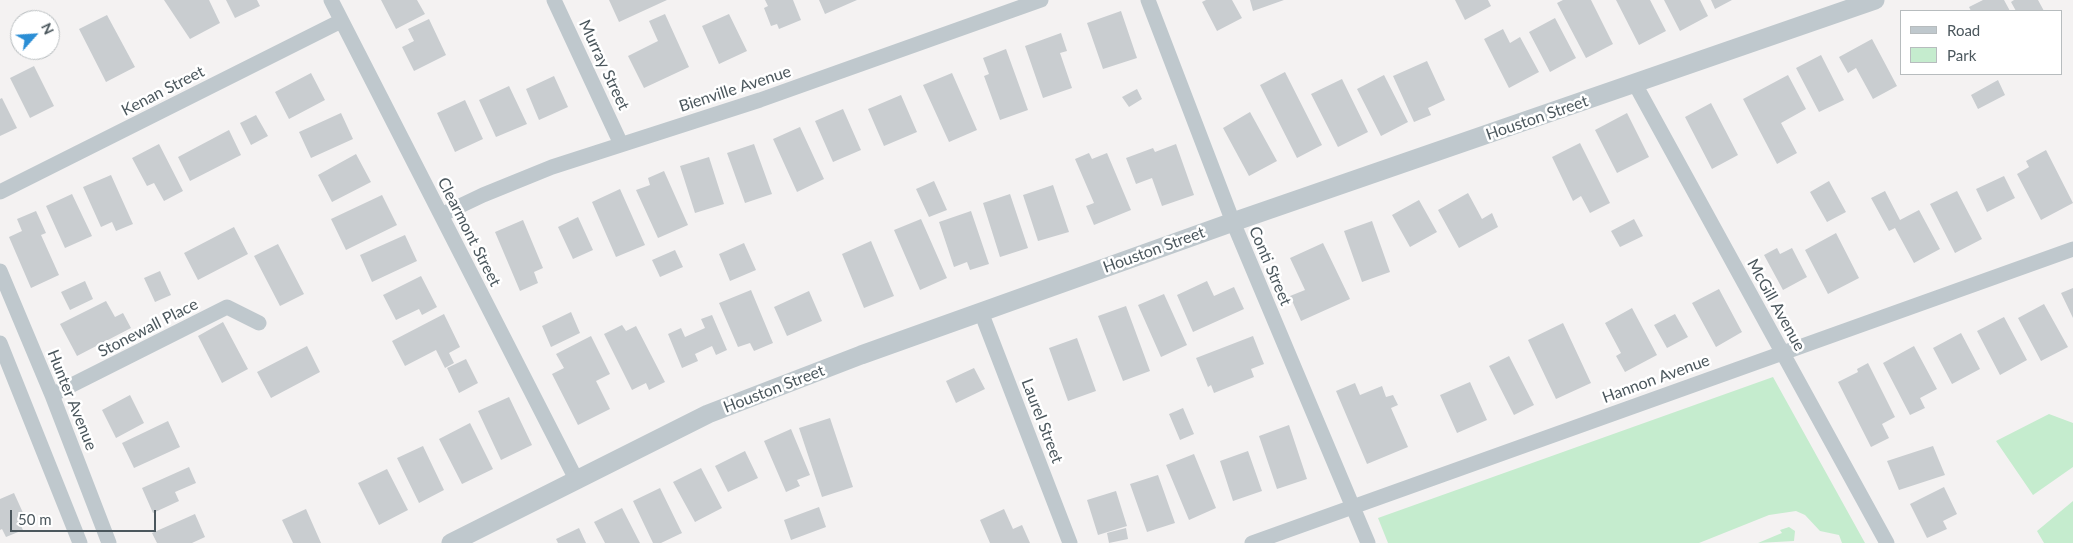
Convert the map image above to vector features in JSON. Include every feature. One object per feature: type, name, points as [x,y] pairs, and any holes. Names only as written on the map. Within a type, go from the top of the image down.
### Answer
[{"type":"street","name":"Clearmont Street","points":[[331,0],[576,479]]},
{"type":"street","name":"Murray Street","points":[[554,0],[621,144]]},
{"type":"street","name":"Bienville Avenue","points":[[441,215],[483,194],[552,167],[760,100],[1041,0]]},
{"type":"street","name":"Conti Street","points":[[1148,0],[1233,222],[1368,543]]},
{"type":"street","name":"Houston Street","points":[[451,543],[708,414],[861,355],[1233,222],[1875,0]]},
{"type":"street","name":"Kenan Street","points":[[0,192],[341,21]]},
{"type":"street","name":"McGill Avenue","points":[[1635,84],[1887,543]]},
{"type":"street","name":"Hannon Avenue","points":[[1252,543],[2073,249]]},
{"type":"street","name":"Hunter Avenue","points":[[0,271],[52,395],[109,543]]},
{"type":"street","name":"Stonewall Place","points":[[52,395],[227,307],[259,323]]},
{"type":"street","name":"Laurel Street","points":[[982,312],[1070,543]]},
{"type":"street","points":[[0,343],[80,543]]},
{"type":"green space","points":[[1773,377],[1865,543],[1842,543],[1839,535],[1820,531],[1805,515],[1796,511],[1769,515],[1699,543],[1388,543],[1378,518]]},
{"type":"green space","points":[[2049,414],[2073,423],[2073,467],[2033,495],[1996,441]]},
{"type":"green space","points":[[2073,501],[2073,543],[2044,543],[2037,531]]},
{"type":"green space","points":[[1789,527],[1795,531],[1794,541],[1758,543],[1782,533],[1780,530]]},
{"type":"building","points":[[164,0],[209,0],[220,23],[190,39]]},
{"type":"building","points":[[226,0],[257,0],[260,6],[235,18]]},
{"type":"building","points":[[381,0],[417,0],[425,14],[396,29]]},
{"type":"building","points":[[609,0],[667,0],[619,22]]},
{"type":"building","points":[[765,0],[793,0],[801,20],[779,29],[777,24],[771,26],[764,8],[768,6]]},
{"type":"building","points":[[819,0],[857,0],[825,14]]},
{"type":"building","points":[[1206,0],[1232,0],[1242,18],[1217,31],[1202,2]]},
{"type":"building","points":[[1250,0],[1284,0],[1253,11]]},
{"type":"building","points":[[1455,0],[1488,0],[1491,6],[1465,20]]},
{"type":"building","points":[[1563,0],[1591,0],[1613,44],[1586,58],[1557,3]]},
{"type":"building","points":[[1616,0],[1650,0],[1666,31],[1639,45]]},
{"type":"building","points":[[1664,0],[1700,0],[1708,16],[1680,31]]},
{"type":"building","points":[[1711,0],[1732,0],[1715,9]]},
{"type":"building","points":[[1983,0],[2004,0],[2009,10],[1970,10],[1969,7]]},
{"type":"building","points":[[2014,0],[2038,0],[2043,10],[2015,10],[2011,2]]},
{"type":"building","points":[[1121,11],[1137,58],[1103,69],[1087,23]]},
{"type":"building","points":[[665,14],[689,67],[644,88],[628,56],[658,41],[649,21]]},
{"type":"building","points":[[729,14],[747,51],[719,64],[702,26]]},
{"type":"building","points":[[107,15],[135,67],[106,82],[79,29]]},
{"type":"building","points":[[1555,18],[1576,58],[1550,72],[1529,32]]},
{"type":"building","points":[[429,19],[446,55],[414,71],[402,47],[414,41],[408,29]]},
{"type":"building","points":[[1503,29],[1510,43],[1520,37],[1539,72],[1509,88],[1484,39]]},
{"type":"building","points":[[1061,33],[1067,51],[1060,53],[1072,88],[1043,98],[1025,46]]},
{"type":"building","points":[[1872,39],[1897,86],[1873,99],[1856,68],[1848,73],[1839,57]]},
{"type":"building","points":[[1006,49],[1028,110],[1000,120],[984,76],[989,74],[983,58]]},
{"type":"building","points":[[1821,55],[1844,100],[1819,112],[1796,68]]},
{"type":"building","points":[[1427,61],[1445,100],[1428,108],[1431,115],[1414,122],[1393,76]]},
{"type":"building","points":[[34,66],[54,106],[30,118],[10,78]]},
{"type":"building","points":[[1285,72],[1322,145],[1297,158],[1260,85]]},
{"type":"building","points":[[311,73],[325,100],[289,119],[275,92]]},
{"type":"building","points":[[952,73],[977,130],[949,142],[923,85]]},
{"type":"building","points":[[1384,75],[1408,122],[1381,136],[1357,89]]},
{"type":"building","points":[[1788,75],[1806,109],[1781,123],[1797,153],[1777,164],[1743,99]]},
{"type":"building","points":[[554,76],[568,107],[539,120],[526,89]]},
{"type":"building","points":[[1342,79],[1368,132],[1338,147],[1311,94]]},
{"type":"building","points":[[1998,80],[2005,95],[1978,109],[1971,95]]},
{"type":"building","points":[[509,86],[527,124],[496,137],[479,100]]},
{"type":"building","points":[[1137,89],[1142,99],[1129,107],[1122,97]]},
{"type":"building","points":[[901,95],[917,132],[884,146],[868,109]]},
{"type":"building","points":[[2,98],[17,128],[0,136],[0,99]]},
{"type":"building","points":[[465,100],[483,139],[455,152],[437,113]]},
{"type":"building","points":[[1711,103],[1738,155],[1712,169],[1685,117]]},
{"type":"building","points":[[843,109],[861,150],[833,162],[815,121]]},
{"type":"building","points":[[1250,112],[1277,161],[1249,176],[1223,128]]},
{"type":"building","points":[[341,113],[353,139],[311,158],[299,132]]},
{"type":"building","points":[[1627,113],[1649,157],[1617,173],[1595,130]]},
{"type":"building","points":[[256,115],[268,136],[251,145],[240,123]]},
{"type":"building","points":[[800,127],[824,179],[797,192],[773,139]]},
{"type":"building","points":[[229,130],[241,155],[190,181],[178,157]]},
{"type":"building","points":[[1580,143],[1610,203],[1590,213],[1581,196],[1573,201],[1552,157]]},
{"type":"building","points":[[159,144],[183,191],[164,201],[154,183],[147,186],[132,158]]},
{"type":"building","points":[[754,144],[772,194],[745,203],[727,153]]},
{"type":"building","points":[[1176,144],[1194,195],[1162,206],[1152,178],[1136,184],[1126,158],[1153,148],[1155,152]]},
{"type":"building","points":[[2046,150],[2073,203],[2041,220],[2017,174],[2029,167],[2026,161]]},
{"type":"building","points":[[1089,153],[1092,159],[1107,153],[1131,210],[1094,225],[1086,206],[1094,203],[1075,159]]},
{"type":"building","points":[[356,154],[371,182],[332,202],[318,175]]},
{"type":"building","points":[[709,157],[724,204],[695,213],[680,166]]},
{"type":"building","points":[[664,171],[688,225],[658,238],[636,190],[650,185],[648,178]]},
{"type":"building","points":[[111,175],[133,224],[116,231],[112,222],[101,227],[83,187]]},
{"type":"building","points":[[2004,176],[2015,198],[1987,212],[1976,189]]},
{"type":"building","points":[[934,181],[947,210],[929,217],[916,189]]},
{"type":"building","points":[[1829,181],[1846,212],[1827,222],[1810,192]]},
{"type":"building","points":[[1053,185],[1069,232],[1038,241],[1023,195]]},
{"type":"building","points":[[620,189],[645,245],[616,257],[592,202]]},
{"type":"building","points":[[1885,191],[1900,220],[1919,210],[1940,249],[1914,263],[1895,228],[1889,231],[1871,198]]},
{"type":"building","points":[[1957,191],[1982,239],[1955,253],[1930,204]]},
{"type":"building","points":[[1468,193],[1482,219],[1492,213],[1498,227],[1459,248],[1438,210]]},
{"type":"building","points":[[72,194],[92,236],[65,248],[46,206]]},
{"type":"building","points":[[1010,194],[1028,248],[1000,257],[983,203]]},
{"type":"building","points":[[382,195],[397,225],[346,250],[331,219]]},
{"type":"building","points":[[1419,200],[1437,232],[1410,247],[1392,215]]},
{"type":"building","points":[[36,211],[46,233],[41,235],[59,275],[31,288],[9,237],[22,231],[17,219]]},
{"type":"building","points":[[971,211],[989,264],[970,270],[967,262],[954,267],[939,222]]},
{"type":"building","points":[[578,217],[593,250],[573,259],[558,227]]},
{"type":"building","points":[[921,219],[947,278],[920,290],[894,230]]},
{"type":"building","points":[[1634,219],[1643,236],[1620,247],[1611,231]]},
{"type":"building","points":[[523,220],[543,268],[534,272],[538,283],[520,291],[495,232]]},
{"type":"building","points":[[1372,221],[1390,272],[1362,282],[1344,231]]},
{"type":"building","points":[[234,227],[248,254],[198,280],[184,253]]},
{"type":"building","points":[[1836,233],[1859,278],[1828,294],[1805,250]]},
{"type":"building","points":[[405,235],[417,261],[372,282],[360,255]]},
{"type":"building","points":[[871,241],[894,296],[864,308],[842,254]]},
{"type":"building","points":[[744,243],[756,270],[730,281],[719,254]]},
{"type":"building","points":[[1323,243],[1350,299],[1301,321],[1290,296],[1305,290],[1290,258]]},
{"type":"building","points":[[278,244],[304,294],[280,306],[254,256]]},
{"type":"building","points":[[1777,248],[1780,254],[1792,248],[1807,277],[1783,290],[1764,255]]},
{"type":"building","points":[[675,250],[683,267],[660,277],[652,260]]},
{"type":"building","points":[[160,271],[171,295],[155,302],[144,278]]},
{"type":"building","points":[[421,276],[437,307],[422,315],[419,309],[396,320],[383,295]]},
{"type":"building","points":[[85,281],[93,299],[70,310],[61,292]]},
{"type":"building","points":[[1207,281],[1214,296],[1234,287],[1244,309],[1193,332],[1177,295]]},
{"type":"building","points":[[2073,288],[2073,318],[2061,293]]},
{"type":"building","points":[[1719,289],[1742,332],[1716,347],[1692,303]]},
{"type":"building","points":[[751,290],[773,343],[754,351],[750,343],[738,347],[719,303]]},
{"type":"building","points":[[809,291],[822,321],[787,336],[774,307]]},
{"type":"building","points":[[1164,294],[1187,345],[1161,357],[1138,305]]},
{"type":"building","points":[[106,301],[115,317],[123,313],[131,328],[77,356],[60,324]]},
{"type":"building","points":[[2044,304],[2068,347],[2041,361],[2018,318]]},
{"type":"building","points":[[1126,306],[1150,371],[1123,381],[1098,316]]},
{"type":"building","points":[[1632,308],[1657,355],[1625,372],[1616,356],[1621,353],[1605,323]]},
{"type":"building","points":[[571,312],[580,333],[551,347],[542,326]]},
{"type":"building","points":[[444,314],[460,347],[449,353],[454,363],[445,368],[436,350],[405,366],[392,341]]},
{"type":"building","points":[[1675,314],[1688,337],[1667,348],[1654,325]]},
{"type":"building","points":[[712,315],[727,350],[716,355],[712,346],[695,354],[698,361],[682,368],[668,334],[681,328],[685,337],[705,328],[701,319]]},
{"type":"building","points":[[2004,317],[2027,360],[2000,375],[1977,331]]},
{"type":"building","points":[[223,322],[248,369],[222,383],[198,336]]},
{"type":"building","points":[[1563,323],[1591,383],[1556,399],[1528,340]]},
{"type":"building","points":[[622,325],[626,331],[636,326],[665,382],[649,390],[646,383],[632,390],[604,334]]},
{"type":"building","points":[[1961,333],[1980,369],[1952,384],[1933,348]]},
{"type":"building","points":[[591,336],[610,374],[596,381],[610,409],[578,425],[552,374],[564,368],[556,354]]},
{"type":"building","points":[[1253,336],[1264,364],[1251,369],[1254,377],[1214,393],[1211,385],[1208,387],[1196,358]]},
{"type":"building","points":[[1077,338],[1096,391],[1068,401],[1049,348]]},
{"type":"building","points":[[307,346],[320,372],[271,398],[257,372]]},
{"type":"building","points":[[1914,346],[1937,389],[1920,398],[1925,408],[1910,415],[1883,363]]},
{"type":"building","points":[[1509,356],[1534,405],[1514,415],[1489,366]]},
{"type":"building","points":[[466,359],[478,383],[459,393],[447,368]]},
{"type":"building","points":[[1868,363],[1895,417],[1882,424],[1889,438],[1871,447],[1838,382],[1858,372],[1857,369]]},
{"type":"building","points":[[974,368],[985,389],[956,403],[946,381]]},
{"type":"building","points":[[1470,382],[1487,420],[1457,433],[1440,395]]},
{"type":"building","points":[[1355,383],[1360,395],[1382,386],[1386,397],[1393,395],[1398,405],[1391,408],[1408,447],[1367,464],[1336,391]]},
{"type":"building","points":[[130,395],[144,423],[116,438],[102,410]]},
{"type":"building","points":[[509,397],[532,445],[501,460],[478,411]]},
{"type":"building","points":[[1183,408],[1194,434],[1180,440],[1169,414]]},
{"type":"building","points":[[830,418],[853,487],[822,497],[799,428]]},
{"type":"building","points":[[168,421],[180,447],[134,468],[122,443]]},
{"type":"building","points":[[470,423],[493,469],[462,484],[439,439]]},
{"type":"building","points":[[1289,425],[1307,479],[1277,489],[1259,436]]},
{"type":"building","points":[[791,429],[810,475],[797,480],[800,486],[786,492],[764,441]]},
{"type":"building","points":[[423,446],[444,490],[419,503],[397,458]]},
{"type":"building","points":[[1933,446],[1945,475],[1899,490],[1887,461]]},
{"type":"building","points":[[745,451],[758,478],[728,492],[715,466]]},
{"type":"building","points":[[1248,451],[1262,491],[1233,501],[1220,461]]},
{"type":"building","points":[[1194,454],[1216,508],[1189,520],[1166,465]]},
{"type":"building","points":[[189,467],[196,483],[175,492],[179,501],[153,513],[142,488]]},
{"type":"building","points":[[701,468],[722,508],[695,522],[673,482]]},
{"type":"building","points":[[387,469],[408,510],[379,525],[358,483]]},
{"type":"building","points":[[1158,475],[1175,523],[1147,532],[1130,484]]},
{"type":"building","points":[[1944,487],[1957,514],[1943,521],[1947,529],[1927,538],[1910,504]]},
{"type":"building","points":[[660,488],[682,533],[661,543],[653,543],[633,501]]},
{"type":"building","points":[[1116,491],[1127,526],[1098,535],[1087,500]]},
{"type":"building","points":[[14,493],[24,515],[17,518],[23,530],[6,537],[2,529],[0,530],[0,499]]},
{"type":"building","points":[[819,507],[826,527],[791,540],[784,520]]},
{"type":"building","points":[[622,508],[640,543],[605,543],[594,522]]},
{"type":"building","points":[[306,509],[321,543],[293,543],[282,520]]},
{"type":"building","points":[[1004,509],[1013,529],[1022,525],[1030,543],[990,543],[980,520]]},
{"type":"building","points":[[195,514],[205,537],[192,543],[157,543],[152,533]]},
{"type":"building","points":[[579,528],[586,543],[558,543],[556,539]]},
{"type":"building","points":[[1126,528],[1128,539],[1109,543],[1107,533]]}]
